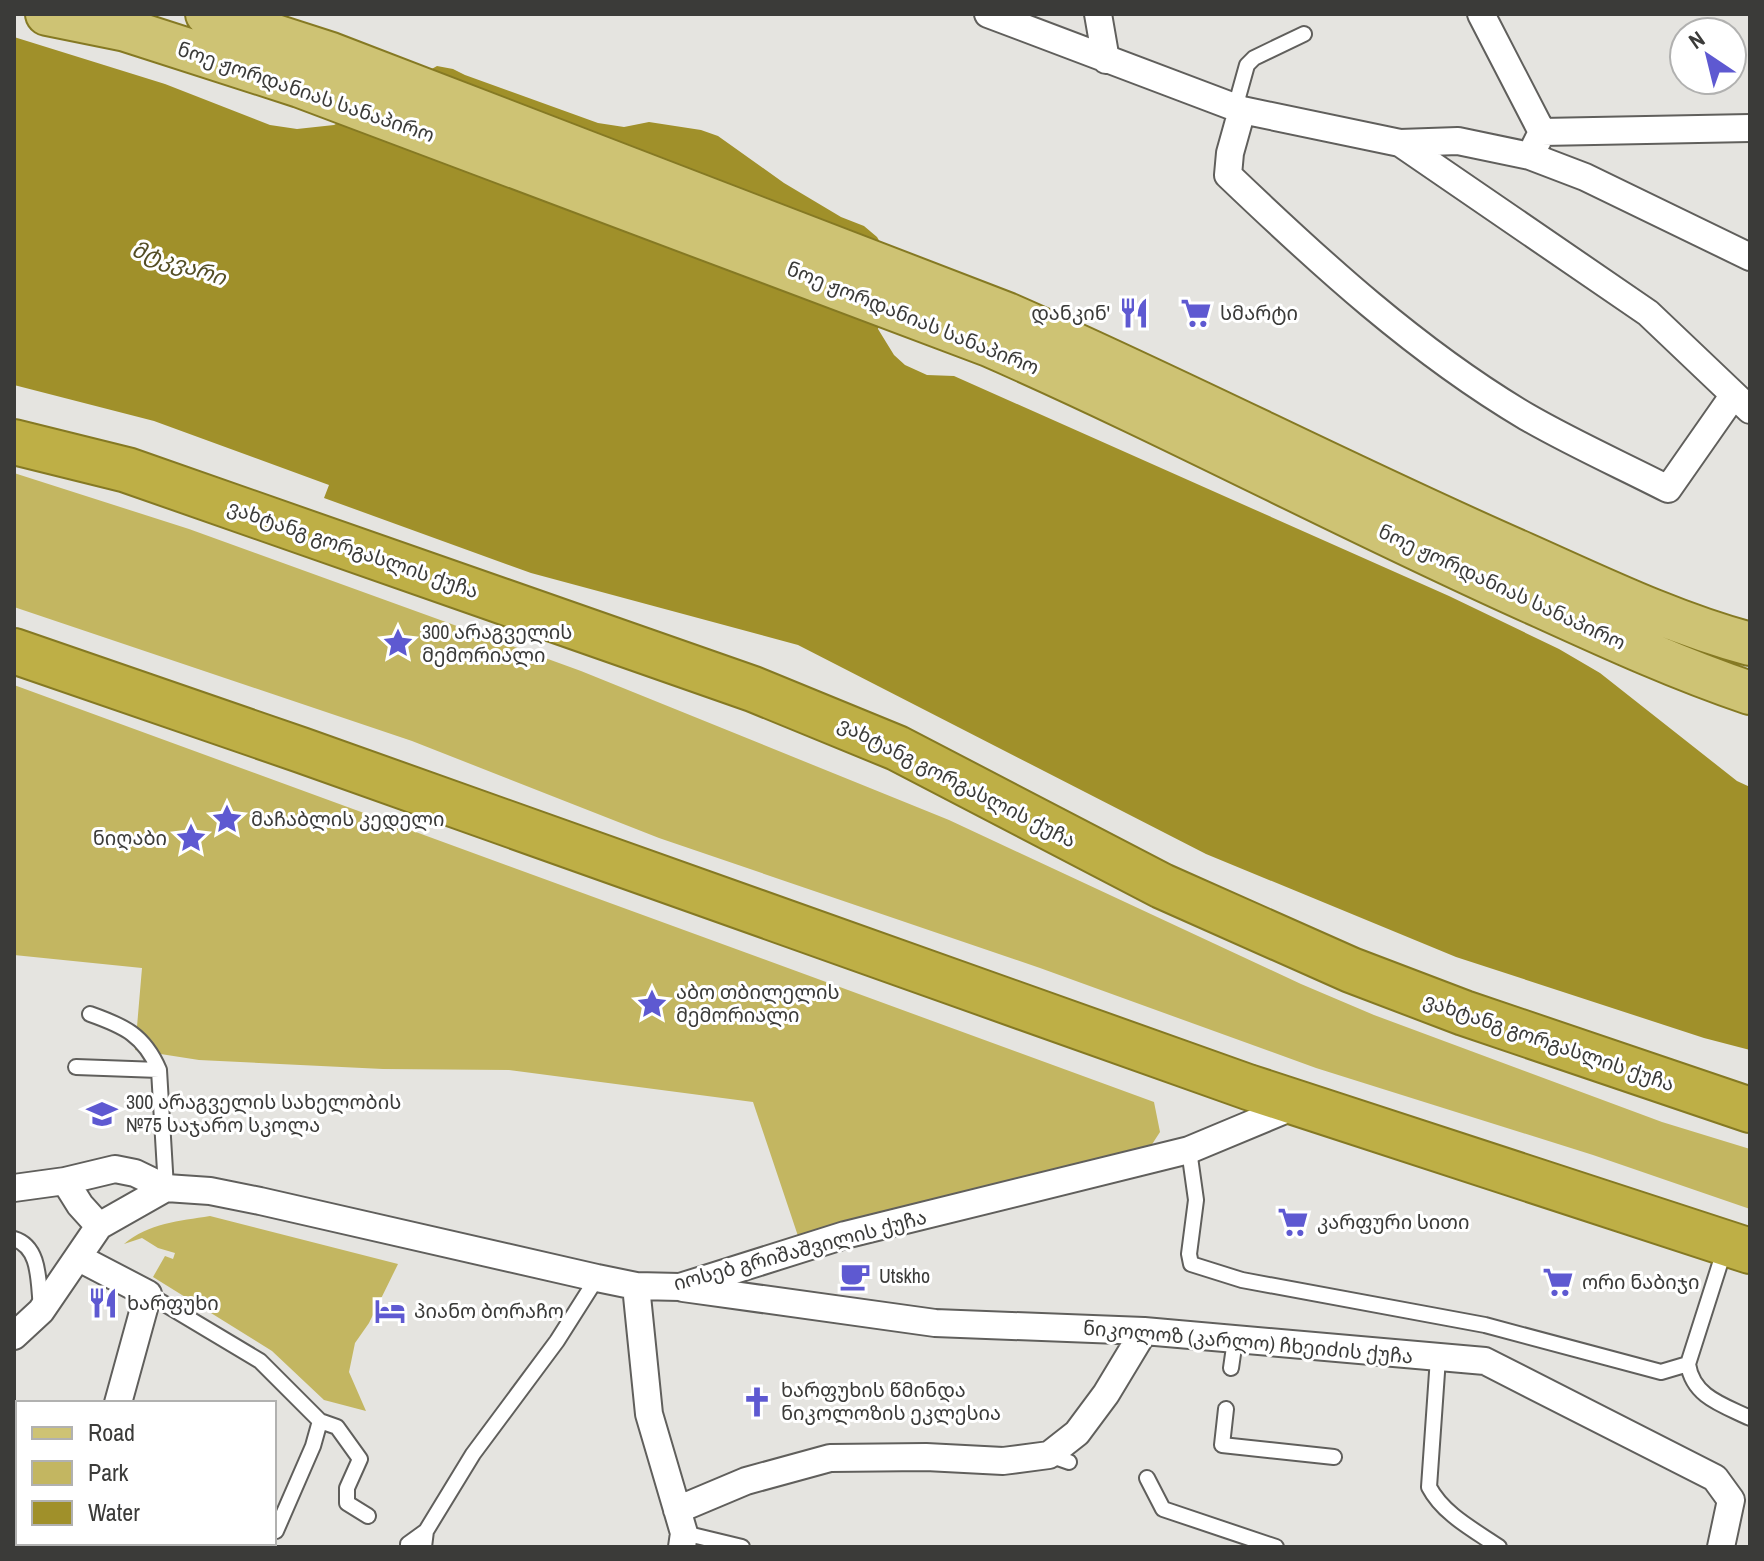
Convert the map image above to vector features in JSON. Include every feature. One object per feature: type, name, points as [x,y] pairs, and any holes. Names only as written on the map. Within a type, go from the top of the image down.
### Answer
[{"type":"highway","name":"ვახტანგ გორგასლის ქუჩა","points":[[14,442],[127,470],[766,694],[897,748],[1162,886],[1351,970],[1479,1019],[1750,1110]]},
{"type":"highway","points":[[14,651],[316,755],[1297,1105],[1738,1248]]},
{"type":"main road","name":"ნოე ჟორდანიას სანაპირო","points":[[47,14],[126,30],[300,86],[896,290],[1007,314],[1115,361],[1451,522],[1689,625],[1750,644]]},
{"type":"main road","name":"ნოე ჟორდანიას სანაპირო","points":[[207,14],[331,54],[896,290],[989,345],[1099,394],[1446,564],[1660,660],[1750,693]]},
{"type":"street","points":[[1098,14],[1106,60]]},
{"type":"street","points":[[1481,14],[1542,132]]},
{"type":"street","points":[[1000,16],[1106,60],[1239,109],[1400,143],[1458,141],[1530,156],[1585,177],[1750,257]]},
{"type":"street","points":[[1239,109],[1228,175],[1276,220],[1428,351],[1527,417],[1668,489],[1741,403],[1648,313],[1400,143]]},
{"type":"street","points":[[1542,132],[1750,128]]},
{"type":"street","points":[[1530,156],[1542,132]]},
{"type":"street","name":"იოსებ გრიშაშვილის ქუჩა","points":[[14,1188],[65,1181],[115,1169],[135,1173],[166,1188],[210,1191],[260,1201],[636,1286],[680,1287],[845,1235],[1189,1150],[1297,1105]]},
{"type":"street","points":[[65,1181],[99,1226]]},
{"type":"street","points":[[14,1336],[41,1311],[99,1226],[166,1188]]},
{"type":"street","points":[[79,1258],[148,1294],[119,1401]]},
{"type":"street","points":[[636,1286],[649,1414],[681,1530],[746,1481],[830,1458],[1059,1459],[1106,1394],[1144,1331]]},
{"type":"street","name":"ნიკოლოზ (კარლო) ჩხეიძის ქუჩა","points":[[680,1287],[935,1323],[1144,1331],[1485,1361],[1715,1478],[1731,1500],[1721,1547]]},
{"type":"lane","points":[[1239,109],[1247,65],[1254,58],[1304,34]]},
{"type":"lane","points":[[90,1014],[124,1026],[153,1054],[159,1070],[166,1188]]},
{"type":"lane","points":[[76,1067],[159,1070]]},
{"type":"lane","points":[[1189,1150],[1196,1200],[1189,1254],[1191,1264],[1242,1280],[1485,1325],[1661,1372],[1688,1364]]},
{"type":"lane","points":[[14,1239],[24,1242],[35,1257],[41,1311]]},
{"type":"lane","points":[[1738,1248],[1688,1364],[1690,1379],[1708,1398],[1750,1418]]},
{"type":"lane","points":[[408,1547],[426,1531],[473,1454],[557,1341],[597,1278]]},
{"type":"lane","points":[[148,1294],[260,1361],[320,1421],[337,1427],[360,1459],[347,1488],[347,1503],[368,1516]]},
{"type":"lane","points":[[1231,1368],[1235,1340]]},
{"type":"lane","points":[[1438,1358],[1429,1487],[1436,1501],[1499,1547]]},
{"type":"lane","points":[[1226,1409],[1222,1445],[1334,1457]]},
{"type":"lane","points":[[276,1531],[313,1446],[320,1421]]},
{"type":"lane","points":[[1147,1478],[1163,1509],[1276,1547]]},
{"type":"lane","points":[[681,1530],[742,1547]]},
{"type":"lane","points":[[424,1547],[426,1531]]},
{"type":"green space","points":[[14,473],[189,529],[581,671],[949,820],[1374,1015],[1662,1122],[1750,1149],[1750,1209],[1593,1155],[1316,1068],[1040,968],[659,838],[412,741],[14,607]]},
{"type":"green space","points":[[14,685],[1154,1102],[1160,1132],[1147,1152],[798,1236],[753,1102],[509,1070],[383,1069],[199,1060],[135,1050],[142,968],[14,955]]},
{"type":"green space","points":[[210,1216],[398,1264],[369,1323],[355,1343],[349,1372],[366,1411],[324,1400],[272,1351],[153,1277],[165,1256],[173,1259],[175,1253],[158,1248],[142,1238],[124,1244],[154,1227]]},
{"type":"water","name":"მტკვარი","points":[[14,37],[165,84],[270,125],[297,129],[334,125],[437,66],[453,69],[598,123],[624,127],[649,122],[701,130],[718,136],[784,183],[841,217],[864,226],[877,237],[884,249],[878,329],[894,355],[905,365],[927,375],[954,376],[1449,596],[1559,649],[1600,673],[1737,781],[1750,787],[1750,1050],[1704,1038],[1456,957],[1206,854],[798,645],[531,573],[324,498],[329,485],[154,421],[14,385]]},
{"type":"place","name":"დანკინ'","points":[[1134,313]]},
{"type":"place","name":"სმარტი","points":[[1196,313]]},
{"type":"place","name":"300 არაგველის მემორიალი","points":[[398,643]]},
{"type":"place","name":"მაჩაბლის კედელი","points":[[227,819]]},
{"type":"place","name":"ნიღაბი","points":[[191,838]]},
{"type":"place","name":"აბო თბილელის მემორიალი","points":[[652,1004]]},
{"type":"place","name":"300 არაგველის სახელობის №75 საჯარო სკოლა","points":[[102,1114]]},
{"type":"place","name":"კარფური სითი","points":[[1293,1222]]},
{"type":"place","name":"Utskho","points":[[855,1276]]},
{"type":"place","name":"ორი ნაბიჯი","points":[[1558,1282]]},
{"type":"place","name":"ხარფუხი","points":[[103,1303]]},
{"type":"place","name":"პიანო ბორაჩო","points":[[390,1311]]},
{"type":"place","name":"ხარფუხის წმინდა ნიკოლოზის ეკლესია","points":[[757,1402]]}]
